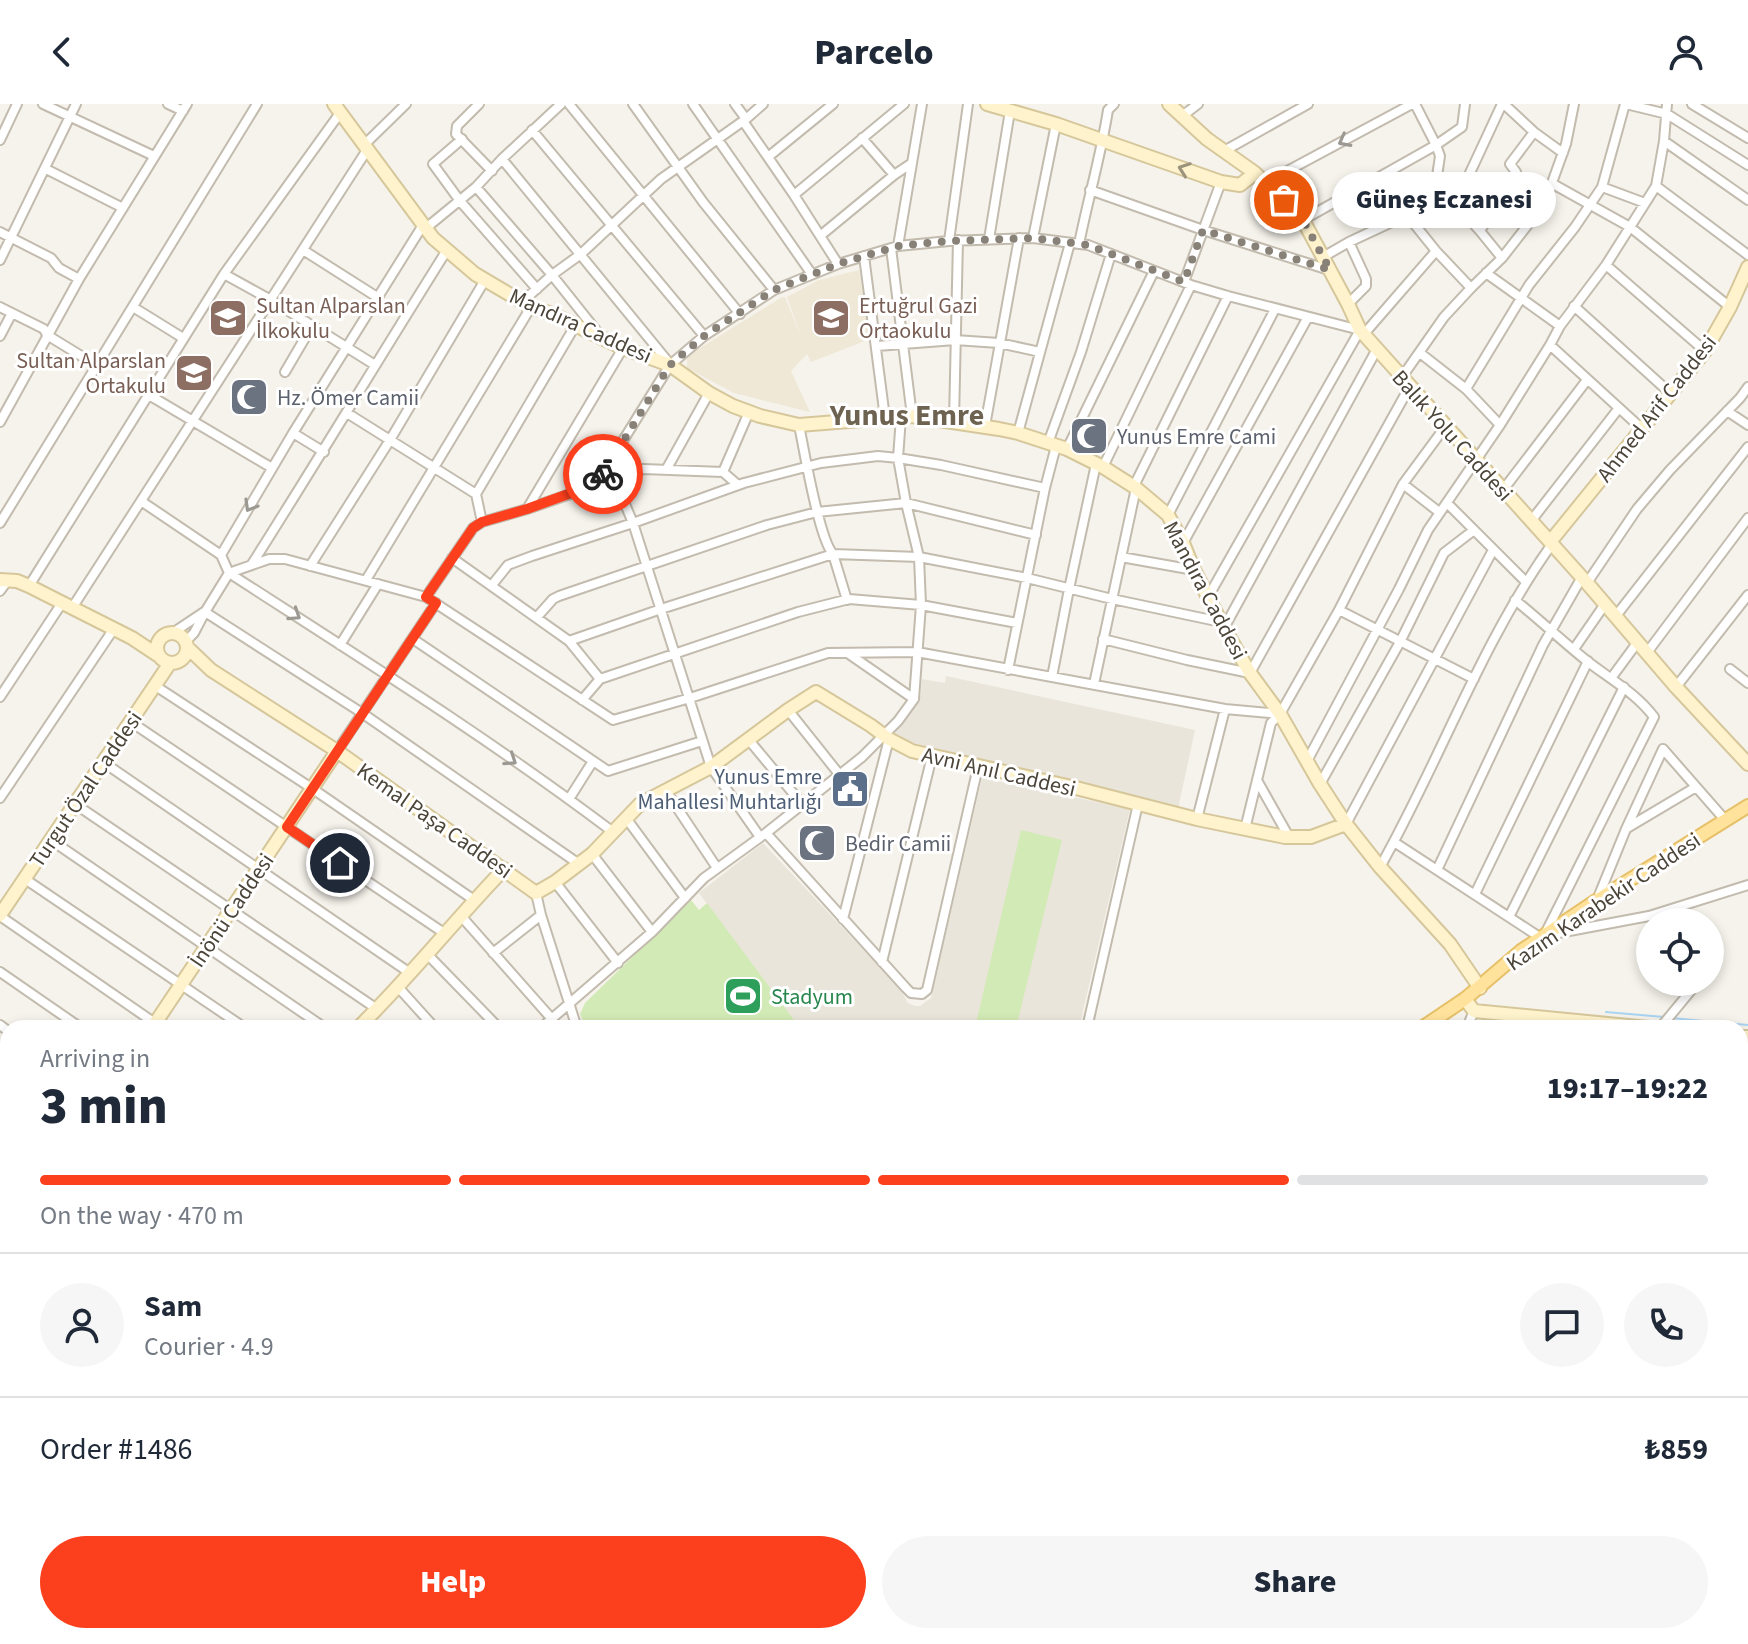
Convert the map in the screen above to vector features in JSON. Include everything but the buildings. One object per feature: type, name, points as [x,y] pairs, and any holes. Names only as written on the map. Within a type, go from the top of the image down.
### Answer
[{"type":"main road","name":"Kazım Karabekir Caddesi","points":[[1434,1020],[1480,988],[1521,951],[1596,901],[1726,821],[1746,812]]},
{"type":"street","points":[[0,140],[17,104]]},
{"type":"street","points":[[43,104],[154,156]]},
{"type":"street","points":[[0,260],[76,104]]},
{"type":"street","points":[[0,422],[79,279],[185,108],[168,104]]},
{"type":"street","points":[[0,523],[257,104]]},
{"type":"street","points":[[0,697],[141,501],[366,148],[406,104]]},
{"type":"street","points":[[479,104],[457,126],[456,134],[492,171]]},
{"type":"street","points":[[221,555],[346,347],[424,227],[476,187],[561,104]]},
{"type":"street","points":[[569,104],[740,314]]},
{"type":"street","points":[[633,104],[712,214],[774,290]]},
{"type":"street","points":[[693,104],[811,273]]},
{"type":"street","points":[[735,104],[838,264]]},
{"type":"street","points":[[366,580],[537,289],[581,254],[678,166],[763,104]]},
{"type":"street","points":[[768,157],[833,104]]},
{"type":"street","points":[[794,195],[904,104]]},
{"type":"street","points":[[461,916],[551,1018],[652,932],[704,878],[887,737],[914,699],[921,605],[919,557],[898,458],[907,416],[895,247],[922,104]]},
{"type":"street","points":[[954,421],[953,240],[968,104]]},
{"type":"street","points":[[987,104],[1056,124],[1221,182],[1240,185],[1255,173]]},
{"type":"street","name":"Balık Yolu Caddesi","points":[[1169,104],[1207,139],[1255,173],[1303,220],[1362,332],[1584,580],[1646,654],[1748,764]]},
{"type":"street","points":[[1182,116],[1198,104]]},
{"type":"street","points":[[1224,151],[1308,104]]},
{"type":"street","points":[[1265,183],[1414,104],[1440,156],[1436,183],[1502,258]]},
{"type":"street","points":[[1303,220],[1436,145],[1462,127],[1465,104]]},
{"type":"street","points":[[1453,203],[1503,104],[1563,153]]},
{"type":"street","points":[[1466,389],[1529,285],[1602,187],[1626,104],[1667,109],[1748,165]]},
{"type":"street","points":[[1692,104],[1748,138]]},
{"type":"street","points":[[1018,433],[1090,190],[1108,106]]},
{"type":"street","points":[[1103,639],[1250,673],[1420,353],[1444,317],[1502,258],[1530,222],[1553,184],[1572,106]]},
{"type":"street","points":[[29,586],[224,274],[337,107]]},
{"type":"street","name":"Mandıra Caddesi","points":[[337,107],[433,238],[475,274],[526,304],[604,340],[670,365],[733,406],[799,425],[907,416],[985,426],[1057,446],[1135,487],[1168,515],[1222,625],[1346,824],[1380,867],[1450,944],[1480,988]]},
{"type":"street","points":[[1307,761],[1428,530],[1500,425],[1560,326],[1606,265],[1656,186],[1667,109]]},
{"type":"street","points":[[989,239],[1010,111]]},
{"type":"street","points":[[1033,238],[1056,124]]},
{"type":"street","points":[[532,130],[704,336]]},
{"type":"street","points":[[1480,231],[1516,172],[1510,164],[1534,132]]},
{"type":"street","points":[[862,138],[894,175]]},
{"type":"street","points":[[462,139],[433,164],[460,201],[537,289]]},
{"type":"street","points":[[1664,141],[1748,200]]},
{"type":"street","points":[[502,159],[670,365]]},
{"type":"street","points":[[820,236],[912,163]]},
{"type":"street","points":[[46,169],[123,208]]},
{"type":"street","points":[[1052,677],[1069,589],[1100,466],[1187,283],[1221,182]]},
{"type":"street","points":[[1553,184],[1630,227],[1730,307]]},
{"type":"street","points":[[1656,186],[1748,255]]},
{"type":"street","points":[[476,187],[604,340]]},
{"type":"street","points":[[1602,187],[1645,203]]},
{"type":"street","points":[[1323,257],[1407,215],[1440,189]]},
{"type":"street","points":[[1090,190],[1330,270]]},
{"type":"street","points":[[1407,215],[1471,288]]},
{"type":"street","points":[[0,232],[51,258],[59,268],[79,279]]},
{"type":"street","points":[[985,426],[1019,238]]},
{"type":"street","points":[[596,484],[670,365],[704,336],[774,290],[811,273],[895,247],[953,240],[1019,238],[1075,243],[1228,296],[1362,332]]},
{"type":"street","points":[[1348,304],[1366,286],[1366,279],[1349,242]]},
{"type":"street","points":[[303,250],[377,297]]},
{"type":"street","points":[[252,564],[447,250]]},
{"type":"street","points":[[1208,597],[1362,332],[1436,251]]},
{"type":"street","points":[[1008,670],[1045,488],[1111,254]]},
{"type":"street","points":[[864,256],[885,418]]},
{"type":"street","points":[[1606,265],[1705,351]]},
{"type":"street","name":"Ahmed Arif Caddesi","points":[[1551,543],[1705,351],[1745,285],[1748,267]]},
{"type":"street","points":[[1057,446],[1154,271]]},
{"type":"street","points":[[1486,273],[1560,326]]},
{"type":"street","points":[[224,274],[375,365]]},
{"type":"street","points":[[310,566],[390,440],[485,280]]},
{"type":"street","points":[[1094,684],[1135,487],[1228,296]]},
{"type":"street","points":[[1574,306],[1670,393]]},
{"type":"street","points":[[0,307],[44,329],[47,335],[96,365]]},
{"type":"street","points":[[133,307],[183,338]]},
{"type":"street","points":[[1168,515],[1275,309]]},
{"type":"street","points":[[0,336],[12,313]]},
{"type":"street","points":[[1183,543],[1308,317]]},
{"type":"street","points":[[285,372],[312,326]]},
{"type":"street","points":[[482,522],[476,494],[575,326]]},
{"type":"street","points":[[877,346],[955,340],[999,343],[1040,352]]},
{"type":"street","points":[[1550,345],[1641,428]]},
{"type":"street","points":[[527,509],[623,348]]},
{"type":"street","points":[[569,641],[833,554],[919,557],[1027,578],[1222,625],[1377,349]]},
{"type":"street","points":[[1420,353],[1466,389],[1500,425]]},
{"type":"street","points":[[1503,490],[1587,380]]},
{"type":"street","points":[[1437,870],[1551,630],[1637,509],[1748,387]]},
{"type":"street","points":[[666,470],[709,393]]},
{"type":"street","points":[[149,395],[272,468]]},
{"type":"street","points":[[1531,521],[1619,408]]},
{"type":"street","points":[[1727,411],[1748,425]]},
{"type":"street","points":[[723,472],[749,412]]},
{"type":"street","points":[[347,413],[476,494]]},
{"type":"street","points":[[799,425],[817,512],[847,600]]},
{"type":"street","points":[[1245,829],[1271,723],[1280,714],[1339,610],[1403,484],[1445,427]]},
{"type":"street","points":[[293,433],[324,452]]},
{"type":"street","points":[[1615,617],[1748,447]]},
{"type":"street","points":[[492,585],[508,565],[738,485],[821,463],[878,456],[898,458],[1045,488]]},
{"type":"street","points":[[426,597],[473,528],[482,522],[643,469],[723,472],[738,485]]},
{"type":"street","points":[[614,478],[633,523],[711,767],[763,835],[911,993],[922,994],[927,990],[978,767]]},
{"type":"street","points":[[1403,484],[1439,512]]},
{"type":"street","points":[[141,501],[221,555],[229,573],[387,676],[613,832]]},
{"type":"street","points":[[537,617],[559,596],[767,525],[817,512],[906,503],[1036,535]]},
{"type":"street","points":[[1447,503],[1525,581]]},
{"type":"street","points":[[1646,654],[1748,518]]},
{"type":"street","points":[[1320,784],[1400,642],[1444,553],[1474,530]]},
{"type":"street","points":[[1380,867],[1525,581],[1551,543]]},
{"type":"street","points":[[1346,824],[1493,550]]},
{"type":"street","points":[[1121,557],[1194,570]]},
{"type":"street","points":[[452,558],[569,641],[600,679]]},
{"type":"street","points":[[205,612],[158,643],[170,660],[186,652],[186,644],[229,573],[269,559],[285,559],[366,580],[426,597],[613,720],[828,653],[917,652],[1225,709],[1280,714]]},
{"type":"street","name":"Kemal Paşa Caddesi","points":[[3,584],[17,581],[170,660],[211,670]]},
{"type":"street","points":[[340,645],[378,584]]},
{"type":"street","points":[[1676,687],[1748,595]]},
{"type":"street","points":[[582,700],[600,679],[798,612],[847,600],[921,605],[1017,623]]},
{"type":"street","points":[[1515,600],[1624,687],[1654,717],[1542,937]]},
{"type":"street","points":[[337,751],[436,603]]},
{"type":"street","points":[[1574,649],[1605,604]]},
{"type":"street","points":[[1339,610],[1474,679]]},
{"type":"street","points":[[205,612],[362,713],[579,864]]},
{"type":"street","points":[[0,798],[113,630]]},
{"type":"street","points":[[166,635],[178,635],[186,644]]},
{"type":"street","name":"Kemal Paşa Caddesi","points":[[132,638],[166,635]]},
{"type":"street","points":[[413,639],[608,771],[702,741]]},
{"type":"street","points":[[1612,677],[1637,643]]},
{"type":"street","name":"Kemal Paşa Caddesi","points":[[186,644],[211,670],[337,751],[536,893]]},
{"type":"street","points":[[849,654],[914,699]]},
{"type":"street","name":"Turgut Özal Caddesi","points":[[0,916],[170,660]]},
{"type":"street","points":[[1475,894],[1588,661]]},
{"type":"street","points":[[1730,669],[1744,680],[1748,668]]},
{"type":"street","points":[[154,685],[474,900]]},
{"type":"street","points":[[1509,917],[1624,687]]},
{"type":"street","name":"Avni Anıl Caddesi","points":[[536,893],[592,854],[640,804],[711,767],[816,692],[912,751],[932,756],[1197,819],[1289,837],[1311,837],[1346,824]]},
{"type":"street","points":[[1197,819],[1225,709]]},
{"type":"street","points":[[788,710],[839,774]]},
{"type":"street","points":[[131,722],[444,933]]},
{"type":"street","points":[[843,919],[887,737]]},
{"type":"street","points":[[748,739],[802,804]]},
{"type":"street","points":[[1596,901],[1663,749],[1726,821]]},
{"type":"street","name":"İnönü Caddesi","points":[[160,1020],[337,751]]},
{"type":"street","points":[[882,962],[932,756]]},
{"type":"street","points":[[569,799],[593,761]]},
{"type":"street","points":[[103,762],[410,973]]},
{"type":"street","points":[[1257,782],[1289,837]]},
{"type":"street","points":[[1626,829],[1696,787]]},
{"type":"street","points":[[666,791],[717,868]]},
{"type":"street","points":[[75,804],[377,1009]]},
{"type":"street","points":[[1089,1020],[1138,804]]},
{"type":"street","points":[[626,818],[685,898]]},
{"type":"street","points":[[51,840],[313,1020]]},
{"type":"street","points":[[1394,842],[1542,937],[1649,916],[1748,886]]},
{"type":"street","points":[[592,854],[652,932]]},
{"type":"street","points":[[369,1020],[504,869]]},
{"type":"street","points":[[25,879],[233,1020]]},
{"type":"street","points":[[555,882],[618,963]]},
{"type":"street","points":[[536,893],[574,1020]]},
{"type":"street","points":[[493,953],[541,915]]},
{"type":"street","points":[[0,916],[147,1020]]},
{"type":"street","points":[[427,954],[491,1020]]},
{"type":"street","points":[[0,972],[69,1020]]},
{"type":"street","points":[[398,987],[428,1020]]},
{"type":"street","points":[[1666,1020],[1686,996]]},
{"type":"street","points":[[1465,999],[1474,1011],[1552,1020]]},
{"type":"street","points":[[1470,1020],[1474,1011]]},
{"type":"shaded area","points":[[859,270],[870,339],[811,362],[807,354],[791,371],[810,412],[734,393],[687,368],[687,356],[782,297],[785,297],[802,339],[787,297],[819,280]]},
{"type":"shaded area","points":[[946,676],[1195,730],[1178,809],[895,738],[895,733],[921,695],[922,679],[945,683]]},
{"type":"shaded area","points":[[982,778],[1130,809],[1081,1020],[794,1020],[699,893],[763,843],[900,989],[908,1003],[920,1006],[931,998]]},
{"type":"green space","points":[[1021,830],[1062,840],[1018,1020],[977,1020]]},
{"type":"green space","points":[[691,900],[699,910],[707,903],[794,1020],[583,1020],[580,1014],[585,1003]]},
{"type":"waterway","points":[[1606,1012],[1664,1017]]},
{"type":"waterway","points":[[1671,1018],[1693,1020]]},
{"type":"way so far","points":[[603,474],[670,365],[704,336],[774,290],[811,273],[898,246],[1033,238],[1088,245],[1184,282],[1203,230],[1330,270],[1303,220],[1284,200]]},
{"type":"place","name":"Güneş Eczanesi","points":[[1284,200]]},
{"type":"place","name":"Sultan Alparslan İlkokulu","points":[[228,318]]},
{"type":"place","name":"Ertuğrul Gazi Ortaokulu","points":[[831,318]]},
{"type":"place","name":"Sultan Alparslan Ortakulu","points":[[194,373]]},
{"type":"place","name":"Hz. Ömer Camii","points":[[249,397]]},
{"type":"place","name":"Yunus Emre Cami","points":[[1089,436]]},
{"type":"place","name":"Yunus Emre Mahallesi Muhtarlığı","points":[[850,789]]},
{"type":"place","name":"Bedir Camii","points":[[817,843]]},
{"type":"place","name":"Stadyum","points":[[743,996]]},
{"type":"district","name":"Yunus Emre","points":[[907,415]]},
{"type":"route","points":[[340,863],[287,827],[436,603],[426,597],[473,528],[482,522],[596,484],[603,474]]}]
